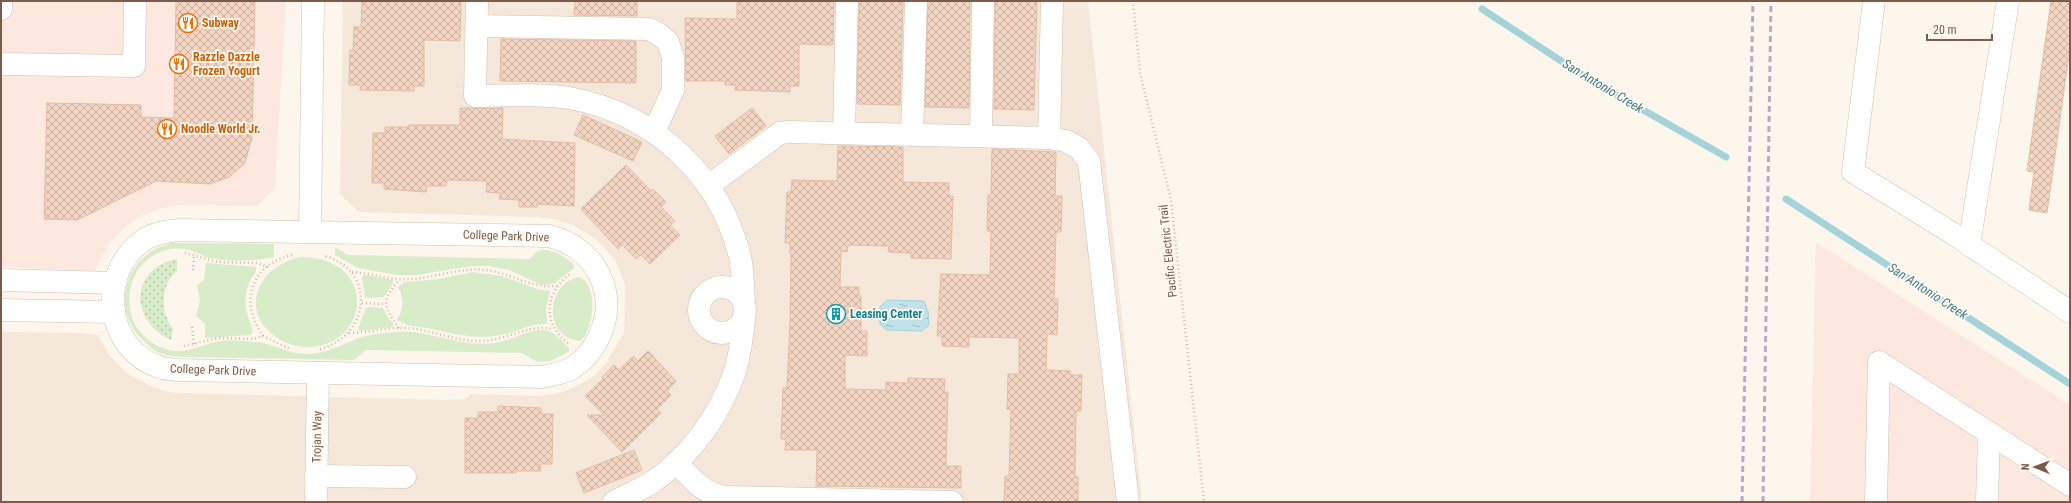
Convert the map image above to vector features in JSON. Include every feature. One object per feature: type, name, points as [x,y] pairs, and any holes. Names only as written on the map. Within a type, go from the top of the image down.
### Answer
[{"type":"street","points":[[1,1],[1,9]]},
{"type":"street","points":[[1,64],[134,66],[135,1]]},
{"type":"street","points":[[310,231],[313,1]]},
{"type":"street","points":[[477,1],[475,96],[537,96],[582,101],[605,107],[633,119],[674,147],[691,164],[708,186],[720,206],[737,249],[741,264],[744,311],[740,352],[734,373],[723,400],[698,440],[676,462],[655,480],[614,502]]},
{"type":"street","points":[[844,133],[847,1]]},
{"type":"street","points":[[912,135],[916,1]]},
{"type":"street","points":[[981,136],[983,1]]},
{"type":"street","points":[[1049,138],[1052,1]]},
{"type":"street","points":[[1874,1],[1853,172],[1969,245],[2070,312]]},
{"type":"street","points":[[1969,245],[2008,1]]},
{"type":"street","points":[[476,26],[649,29],[660,35],[668,42],[673,58],[673,90],[654,132]]},
{"type":"street","points":[[708,186],[780,133],[788,132],[1049,138],[1066,140],[1080,148],[1089,161],[1128,502]]},
{"type":"street","name":"College Park Drive","points":[[169,231],[310,231],[549,236],[572,245],[590,262],[601,280],[607,296],[608,308],[601,332],[586,357],[574,367],[557,374],[542,377],[177,370],[159,367],[144,359],[126,344],[117,329],[114,312],[115,284],[120,267],[130,252],[142,242],[169,231]]},
{"type":"street","points":[[1,280],[115,284]]},
{"type":"street","points":[[1,310],[114,312]]},
{"type":"street","points":[[1876,502],[1879,362],[2070,485]]},
{"type":"street","name":"Trojan Way","points":[[316,502],[318,372]]},
{"type":"street","points":[[1986,502],[1989,433]]},
{"type":"street","points":[[676,462],[704,491],[715,496],[952,502]]},
{"type":"street","points":[[316,476],[406,477]]},
{"type":"path","name":"Pacific Electric Trail","points":[[1133,1],[1140,73],[1171,200],[1204,502]]},
{"type":"path","points":[[183,252],[218,262],[256,263],[268,267]]},
{"type":"path","points":[[292,350],[263,336],[255,325],[249,303],[253,282],[260,274],[277,261],[299,254]]},
{"type":"path","points":[[320,255],[341,262],[352,272],[357,281],[362,303],[349,334]]},
{"type":"path","points":[[193,270],[194,256]]},
{"type":"path","points":[[586,357],[553,329],[550,317],[550,306],[557,286],[567,276],[590,262]]},
{"type":"path","points":[[352,272],[367,273],[400,280],[471,269],[501,273],[542,287],[557,286]]},
{"type":"path","points":[[399,328],[387,312],[385,304],[387,296],[400,280]]},
{"type":"path","points":[[362,303],[385,304]]},
{"type":"path","points":[[316,350],[328,347],[349,334],[399,328],[427,331],[460,339],[482,341],[506,338],[538,326],[553,329]]},
{"type":"path","points":[[192,327],[194,344]]},
{"type":"path","points":[[182,347],[218,338],[253,339],[263,336]]},
{"type":"shaded area","points":[[1,1],[286,1],[275,188],[257,206],[178,205],[159,209],[141,216],[123,229],[109,244],[95,271],[1,267]]},
{"type":"shaded area","points":[[343,1],[1088,1],[1142,502],[1,502],[1,332],[84,333],[98,335],[110,356],[125,372],[147,384],[167,392],[181,393],[446,400],[465,399],[471,394],[537,396],[557,394],[577,386],[594,376],[606,363],[624,333],[625,285],[616,261],[597,240],[575,226],[558,220],[537,217],[359,212],[340,194]]},
{"type":"shaded area","points":[[1816,242],[2070,405],[2070,502],[1810,502]]},
{"type":"green space","points":[[172,243],[274,244],[274,257],[251,260],[226,260],[203,256],[190,250],[180,248],[161,251],[145,261],[139,268],[131,286],[129,302],[131,313],[137,328],[146,338],[157,346],[169,350],[182,351],[211,343],[234,341],[264,343],[295,353],[309,354],[326,351],[359,338],[376,334],[412,332],[463,342],[483,344],[500,342],[534,331],[546,330],[561,340],[569,348],[569,352],[550,361],[538,362],[522,353],[366,350],[354,360],[181,357],[165,355],[151,348],[132,327],[126,313],[125,298],[128,283],[134,269],[144,257],[156,248]]},
{"type":"green space","points":[[335,247],[348,255],[529,259],[535,253],[548,250],[558,253],[566,258],[573,264],[574,268],[555,283],[542,285],[509,270],[489,266],[472,266],[417,275],[397,275],[358,268],[335,255]]},
{"type":"green space","points":[[300,257],[326,261],[343,271],[354,285],[357,301],[354,318],[344,332],[329,343],[302,347],[284,342],[269,331],[263,324],[258,314],[256,297],[268,274],[275,268]]},
{"type":"green space","points":[[177,259],[177,271],[167,284],[164,299],[166,315],[173,329],[171,340],[157,331],[148,321],[142,308],[141,296],[143,284],[150,273],[162,264]]},
{"type":"green space","points":[[206,263],[256,267],[256,271],[247,288],[245,301],[253,331],[251,335],[205,338],[205,324],[196,316],[200,300],[197,285],[204,280]]},
{"type":"green space","points":[[472,272],[502,276],[540,290],[550,291],[546,309],[547,324],[532,325],[509,333],[489,337],[479,337],[414,326],[397,320],[402,304],[398,287],[405,282],[439,279]]},
{"type":"green space","points":[[365,275],[393,280],[393,283],[384,297],[368,298],[365,297],[362,276]]},
{"type":"green space","points":[[579,277],[585,281],[590,289],[592,298],[589,328],[585,336],[580,341],[568,338],[559,331],[554,321],[553,310],[555,299],[560,289],[568,281]]},
{"type":"green space","points":[[366,308],[383,308],[388,318],[393,323],[393,327],[360,331],[358,329]]},
{"type":"water","points":[[887,300],[924,301],[928,311],[929,325],[922,331],[886,330],[880,324],[880,307]]},
{"type":"building","points":[[176,1],[255,1],[252,138],[245,163],[229,177],[210,184],[156,181],[77,220],[44,219],[47,103],[141,105],[141,117],[174,118]]},
{"type":"building","points":[[362,1],[461,1],[460,41],[424,40],[424,86],[414,86],[414,91],[360,90],[360,85],[349,85],[350,50],[353,50],[354,27],[361,27]]},
{"type":"building","points":[[575,1],[637,1],[637,16],[574,15]]},
{"type":"building","points":[[737,1],[834,1],[833,45],[799,44],[799,86],[790,86],[790,92],[735,90],[736,85],[725,85],[725,81],[686,81],[685,18],[737,19]]},
{"type":"building","points":[[859,1],[903,1],[900,105],[857,104]]},
{"type":"building","points":[[928,1],[970,1],[969,108],[925,107]]},
{"type":"building","points":[[995,1],[1037,1],[1034,110],[994,109]]},
{"type":"building","points":[[2051,1],[2070,1],[2070,47],[2047,213],[2029,210],[2034,172],[2027,171]]},
{"type":"building","points":[[501,39],[636,41],[636,83],[500,81]]},
{"type":"building","points":[[460,108],[503,108],[502,139],[575,143],[574,206],[537,204],[537,207],[519,207],[519,200],[499,199],[500,193],[486,192],[487,181],[447,180],[446,186],[427,186],[426,192],[384,189],[384,183],[372,183],[373,133],[385,133],[385,127],[409,127],[409,125],[460,125]]},
{"type":"building","points":[[752,108],[766,126],[729,154],[715,136]]},
{"type":"building","points":[[583,115],[642,142],[633,161],[574,135]]},
{"type":"building","points":[[838,146],[903,147],[903,182],[949,183],[949,196],[953,196],[951,259],[911,258],[911,253],[888,252],[889,246],[848,245],[847,252],[841,251],[840,287],[859,287],[859,296],[861,296],[861,331],[867,331],[867,356],[845,355],[845,389],[886,390],[886,382],[908,383],[908,378],[945,379],[944,392],[948,392],[946,466],[961,466],[961,488],[816,486],[817,450],[785,450],[786,439],[781,439],[783,388],[787,388],[790,323],[791,254],[790,243],[785,243],[787,192],[791,192],[792,180],[837,181]]},
{"type":"building","points":[[992,149],[1056,152],[1055,196],[1062,196],[1061,232],[1056,232],[1054,299],[1058,299],[1057,335],[1047,334],[1046,370],[1070,371],[1070,375],[1082,375],[1081,411],[1076,411],[1075,477],[1078,477],[1078,502],[1004,502],[1005,476],[1009,476],[1011,409],[1007,409],[1008,374],[1019,374],[1019,338],[969,337],[969,347],[942,346],[942,336],[937,336],[941,274],[990,275],[991,231],[987,231],[988,195],[991,195]]},
{"type":"building","points":[[626,165],[651,191],[653,189],[666,202],[661,207],[675,221],[670,225],[680,235],[650,264],[641,255],[636,259],[622,245],[618,249],[581,209]]},
{"type":"building","points":[[648,351],[676,381],[667,391],[671,395],[657,409],[661,413],[622,452],[587,415],[604,415],[585,396],[603,379],[602,377],[614,365],[619,370],[633,356],[638,361]]},
{"type":"building","points":[[498,406],[541,408],[541,414],[553,414],[552,464],[540,464],[541,471],[516,471],[516,473],[465,473],[465,418],[478,418],[478,412],[498,412]]},
{"type":"building","points":[[634,450],[642,470],[584,493],[576,473]]},
{"type":"waterway","name":"San Antonio Creek","points":[[1482,9],[1587,78],[1726,157]]},
{"type":"waterway","name":"San Antonio Creek","points":[[1786,199],[2070,384]]},
{"type":"railway","points":[[1742,502],[1753,1]]},
{"type":"railway","points":[[1763,502],[1771,1]]},
{"type":"place","name":"Subway","points":[[188,23]]},
{"type":"place","name":"Razzle Dazzle Frozen Yogurt","points":[[179,64]]},
{"type":"place","name":"Noodle World Jr.","points":[[167,129]]},
{"type":"place","name":"Leasing Center","points":[[836,314]]}]
